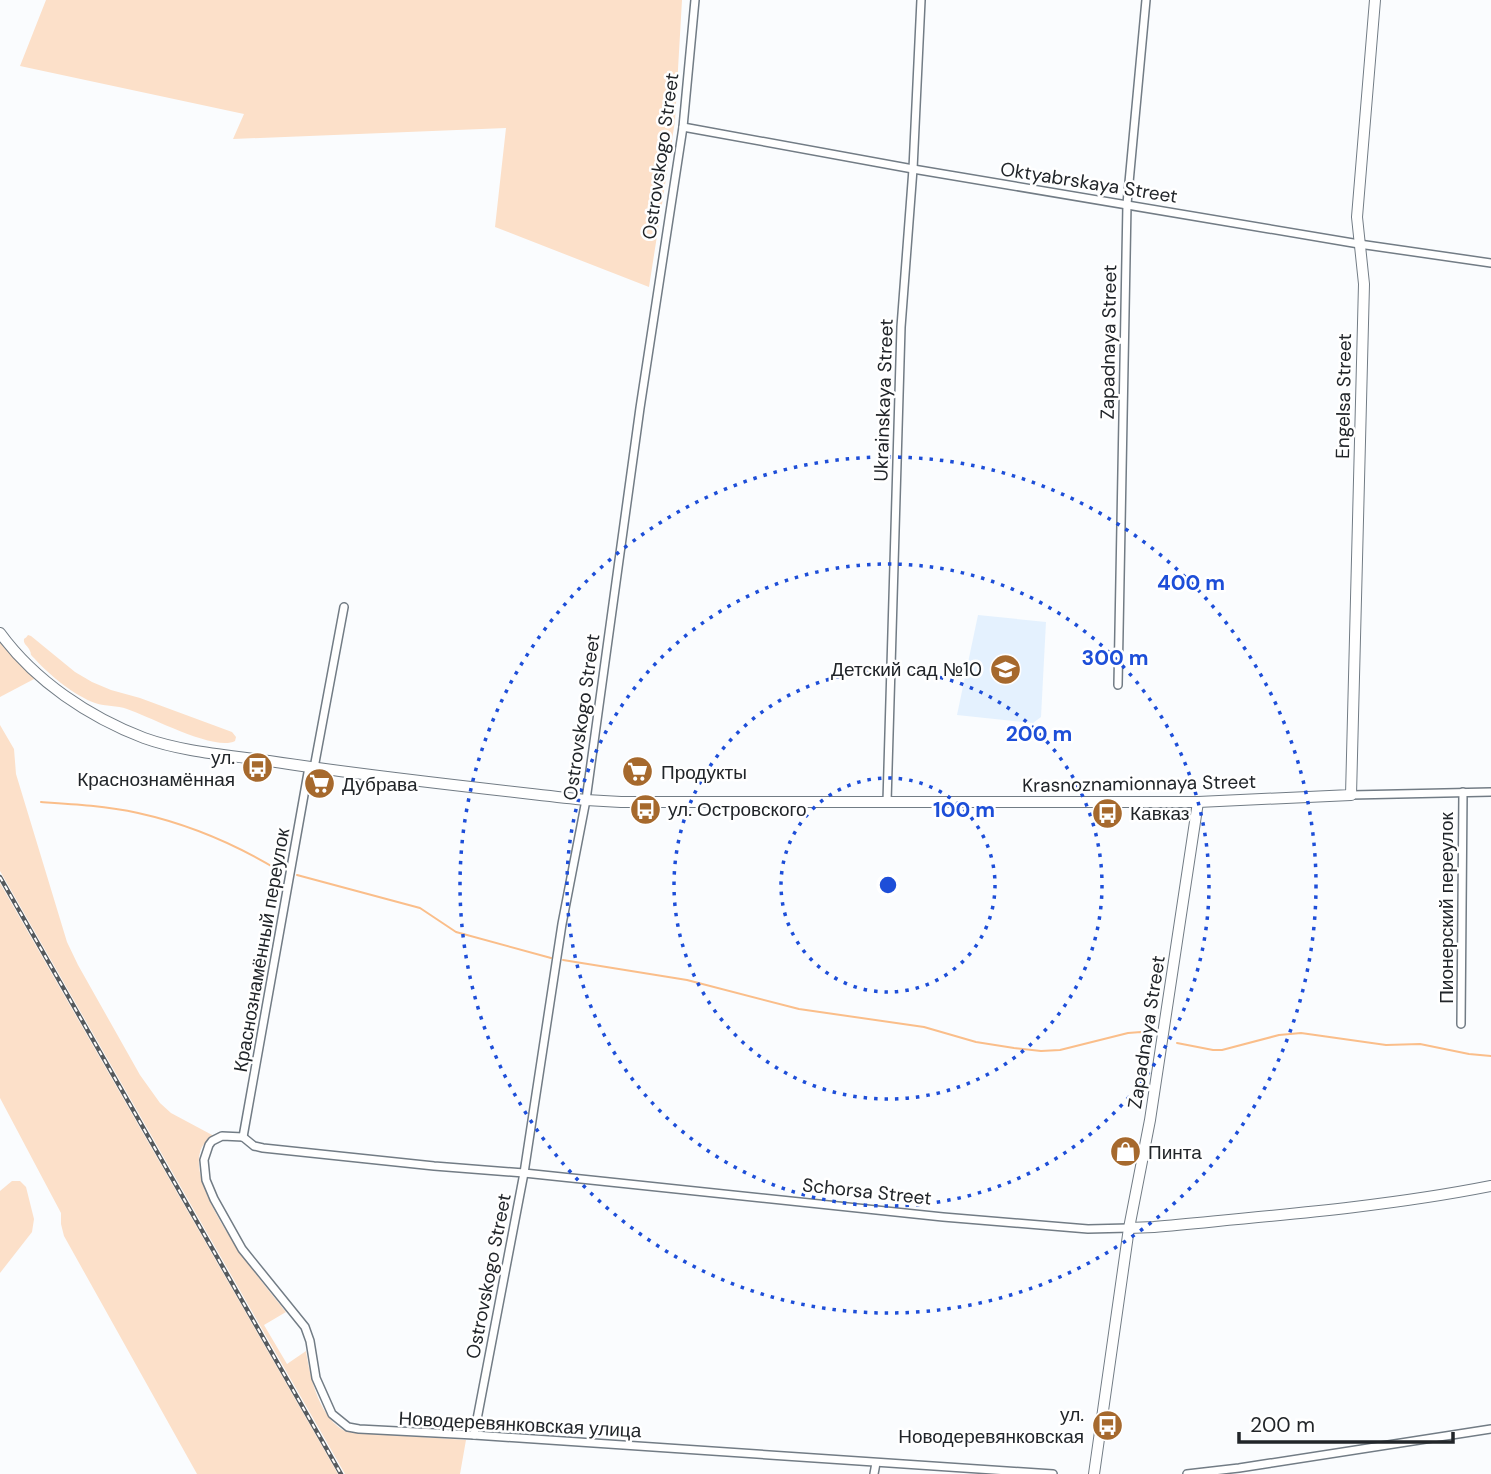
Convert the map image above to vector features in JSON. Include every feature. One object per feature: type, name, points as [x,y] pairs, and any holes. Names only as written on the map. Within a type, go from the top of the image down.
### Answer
[{"type":"main road","name":"Engelsa Street","points":[[1351,795],[1364,284],[1357,217],[1375,0]]},
{"type":"main road","name":"Krasnoznamionnaya Street","points":[[0,633],[19,656],[46,681],[82,708],[110,723],[143,737],[183,748],[312,768],[586,800],[662,803],[1198,802],[1351,795]]},
{"type":"main road","name":"Zapadnaya Street","points":[[1094,1474],[1129,1228],[1150,1120],[1198,802]]},
{"type":"main road","name":"Schorsa Street","points":[[1129,1228],[1329,1210],[1491,1186]]},
{"type":"street","name":"Ostrovskogo Street","points":[[474,1435],[524,1173],[562,924],[586,800],[642,396],[683,127],[695,0]]},
{"type":"street","name":"Ukrainskaya Street","points":[[887,802],[901,327],[913,169],[921,0]]},
{"type":"street","name":"Zapadnaya Street","points":[[1118,685],[1127,204],[1146,0]]},
{"type":"street","name":"Oktyabrskaya Street","points":[[683,127],[913,169],[1360,244],[1491,263]]},
{"type":"street","name":"Краснознамённый переулок","points":[[243,1138],[344,607]]},
{"type":"street","name":"Пионерский переулок","points":[[1461,1024],[1463,792]]},
{"type":"street","name":"Krasnoznamionnaya Street","points":[[1351,795],[1491,792]]},
{"type":"street","name":"Новодеревянковская улица","points":[[243,1138],[222,1136],[212,1141],[204,1160],[206,1180],[242,1249],[305,1327],[316,1378],[332,1414],[343,1424],[359,1429],[1053,1474]]},
{"type":"street","name":"Schorsa Street","points":[[243,1138],[254,1146],[263,1148],[435,1166],[943,1217],[1088,1229],[1129,1228]]},
{"type":"street","points":[[1186,1474],[1491,1429]]},
{"type":"street","points":[[874,1474],[876,1463]]},
{"type":"shaded area","points":[[46,0],[682,0],[675,121],[649,287],[495,227],[506,128],[233,139],[244,114],[20,66]]},
{"type":"shaded area","name":"Детский сад №10","points":[[978,615],[1046,622],[1041,717],[1033,723],[957,715]]},
{"type":"shaded area","points":[[28,635],[92,682],[232,732],[236,737],[235,741],[213,742],[198,738],[127,709],[87,700],[62,684],[32,656],[24,642]]},
{"type":"shaded area","points":[[0,640],[36,678],[0,697]]},
{"type":"shaded area","points":[[0,725],[14,749],[16,774],[67,942],[140,1075],[160,1103],[171,1113],[214,1136],[202,1147],[199,1164],[203,1185],[228,1233],[286,1312],[264,1325],[287,1364],[306,1351],[310,1373],[323,1408],[338,1426],[347,1432],[466,1440],[460,1474],[345,1474],[0,871]]},
{"type":"shaded area","points":[[0,883],[338,1474],[197,1474],[64,1236],[61,1213],[0,1098]]},
{"type":"shaded area","points":[[12,1181],[20,1181],[26,1187],[34,1219],[32,1232],[0,1273],[0,1191]]},
{"type":"waterway","points":[[41,802],[102,807],[175,823],[211,836],[278,870]]},
{"type":"waterway","points":[[297,875],[420,908],[456,932],[551,958]]},
{"type":"waterway","points":[[563,960],[687,980],[799,1009],[924,1027],[976,1042],[1014,1048],[1060,1050],[1128,1033],[1153,1035]]},
{"type":"waterway","points":[[1177,1043],[1222,1050],[1279,1035],[1301,1033],[1386,1045],[1420,1044],[1491,1056]]},
{"type":"railway","points":[[0,877],[341,1474]]},
{"type":"place","name":"Детский сад №10","points":[[1005,669]]},
{"type":"place","name":"ул. Краснознамённая","points":[[258,768]]},
{"type":"place","name":"Продукты","points":[[638,772]]},
{"type":"place","name":"Дубрава","points":[[319,784]]},
{"type":"place","name":"ул. Островского","points":[[645,809]]},
{"type":"place","name":"Кавказ","points":[[1107,813]]},
{"type":"place","name":"Пинта","points":[[1125,1152]]},
{"type":"place","name":"ул. Новодеревянковская","points":[[1107,1425]]}]
